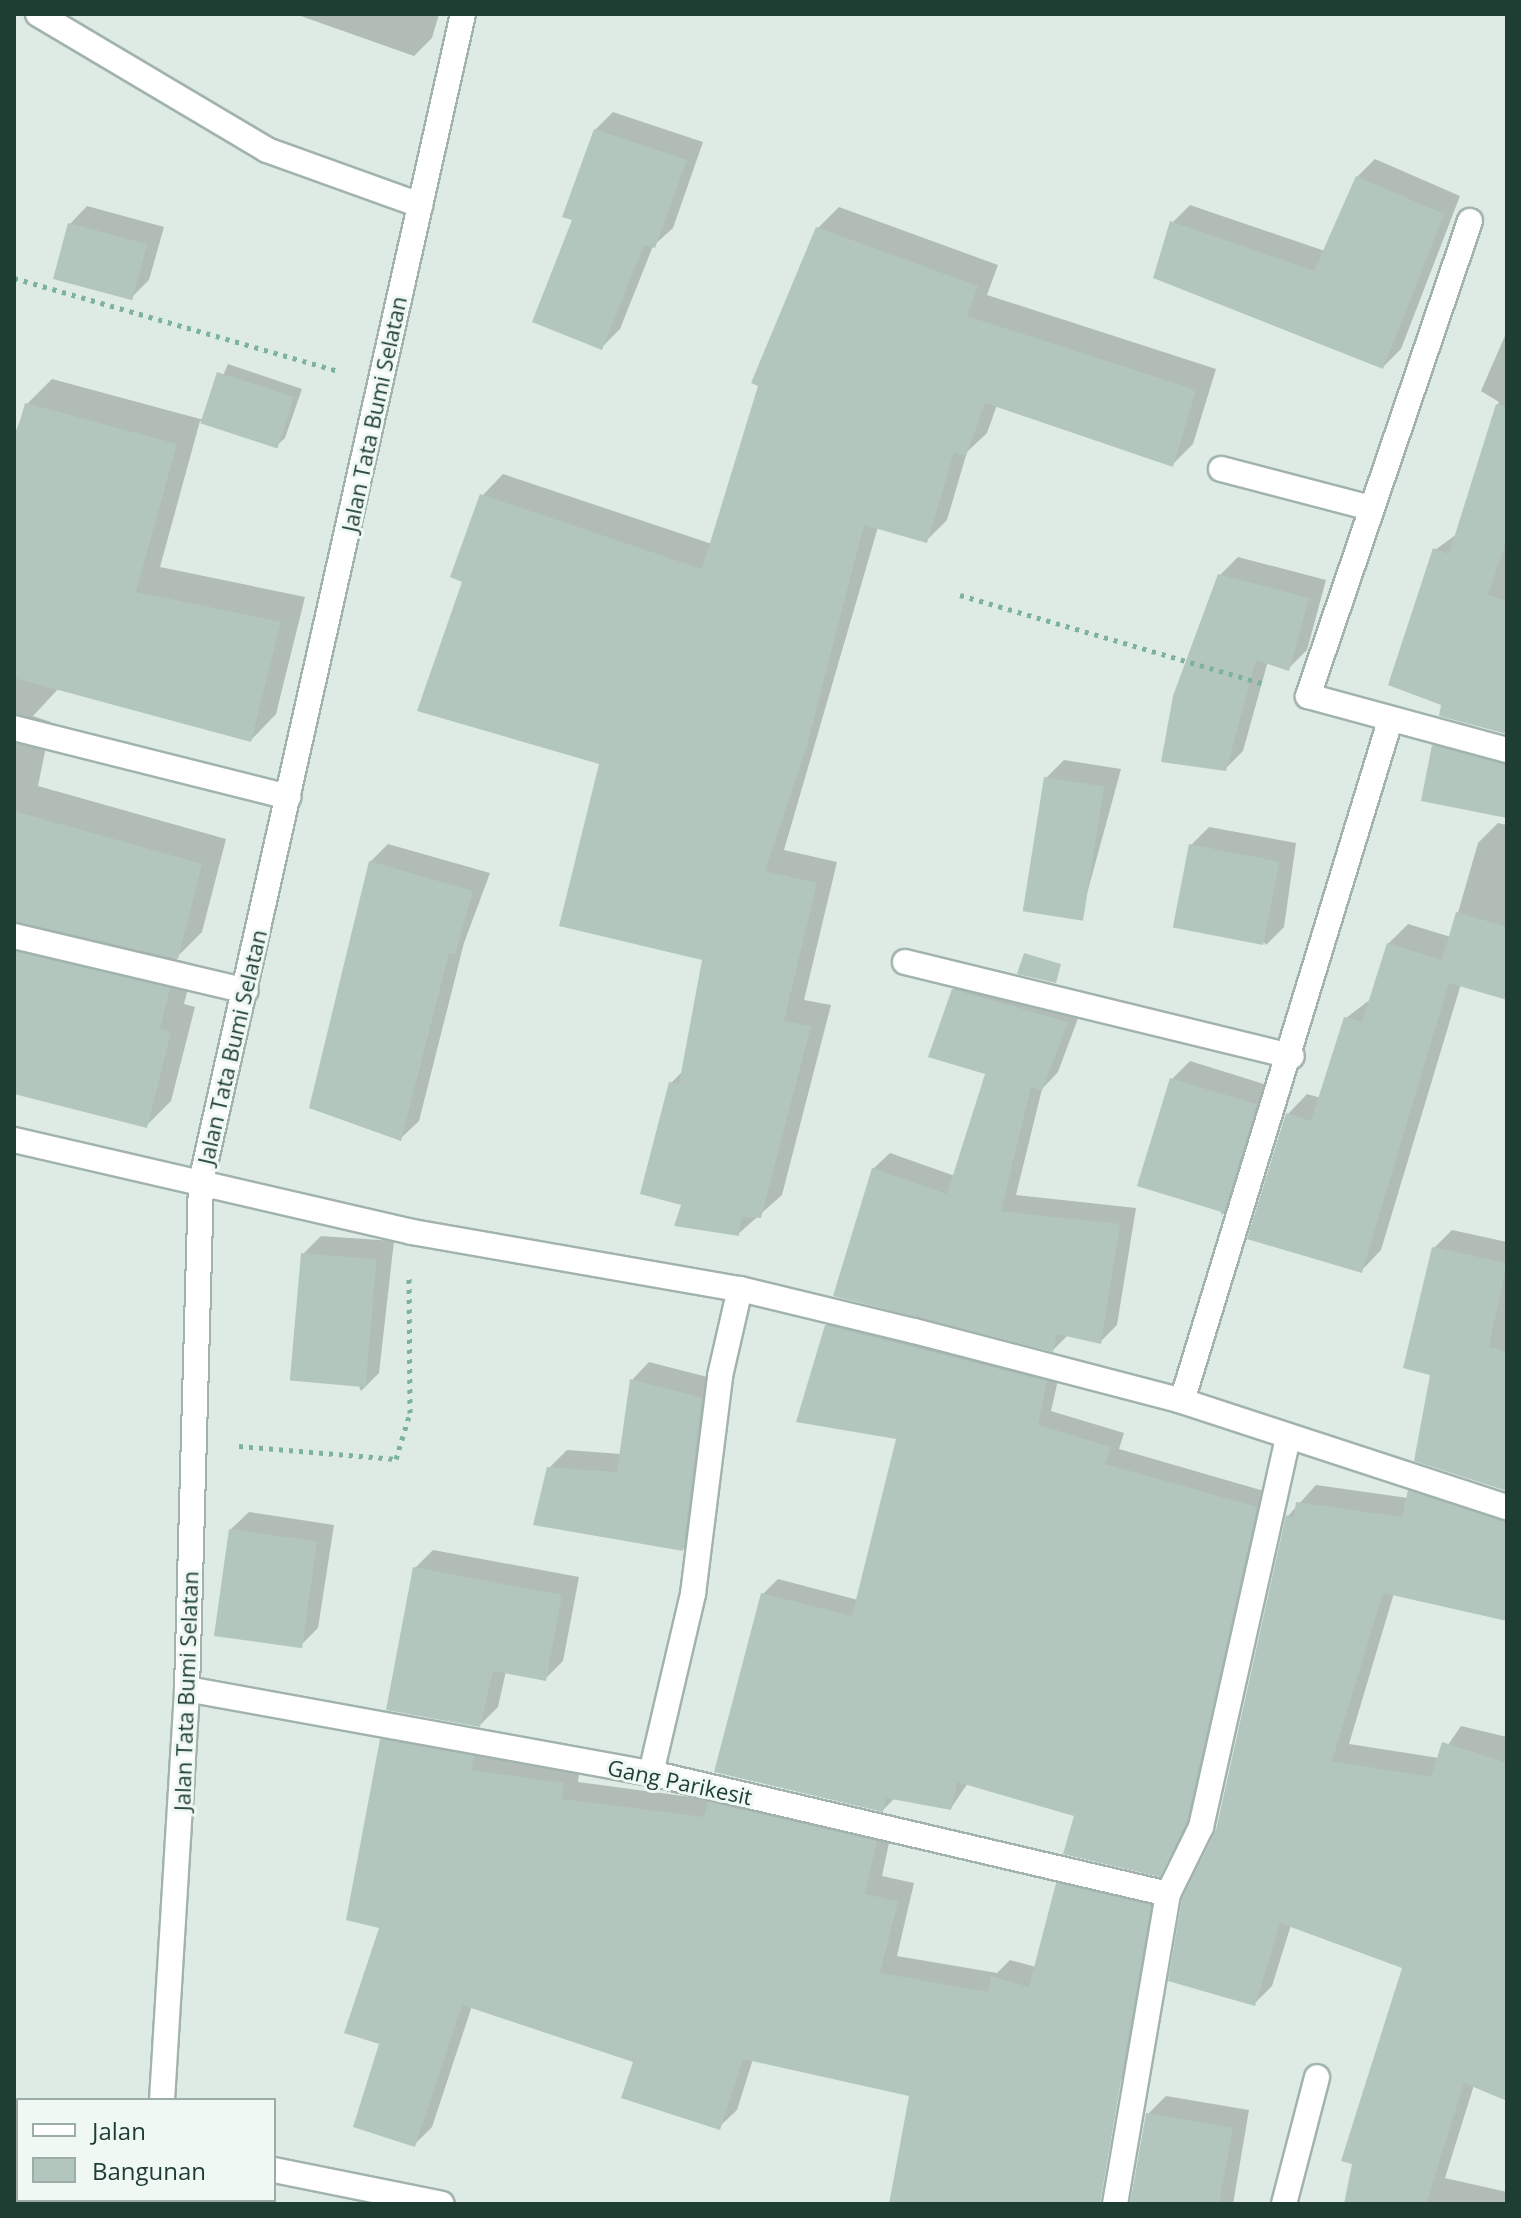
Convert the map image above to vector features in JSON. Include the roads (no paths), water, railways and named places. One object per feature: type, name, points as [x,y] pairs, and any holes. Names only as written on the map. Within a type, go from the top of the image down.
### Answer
[{"type":"street","points":[[38,14],[267,150],[420,205]]},
{"type":"street","name":"Jalan Tata Bumi Selatan","points":[[162,2098],[187,1689],[201,1182],[463,14]]},
{"type":"street","points":[[1470,221],[1308,696],[1390,721],[1507,750]]},
{"type":"street","points":[[1221,469],[1371,508]]},
{"type":"street","points":[[1182,1401],[1292,1056],[1390,721]]},
{"type":"street","points":[[14,728],[288,797]]},
{"type":"street","points":[[14,936],[246,991]]},
{"type":"street","points":[[905,962],[1292,1056]]},
{"type":"street","points":[[14,1140],[412,1232],[740,1289],[1182,1401],[1507,1507]]},
{"type":"street","points":[[651,1773],[693,1594],[720,1376],[740,1289]]},
{"type":"street","points":[[1115,2204],[1168,1894],[1201,1827],[1288,1437]]},
{"type":"street","name":"Gang Parikesit","points":[[187,1689],[651,1773],[1168,1894]]},
{"type":"street","points":[[1284,2204],[1317,2077]]},
{"type":"street","points":[[276,2170],[442,2204]]}]
